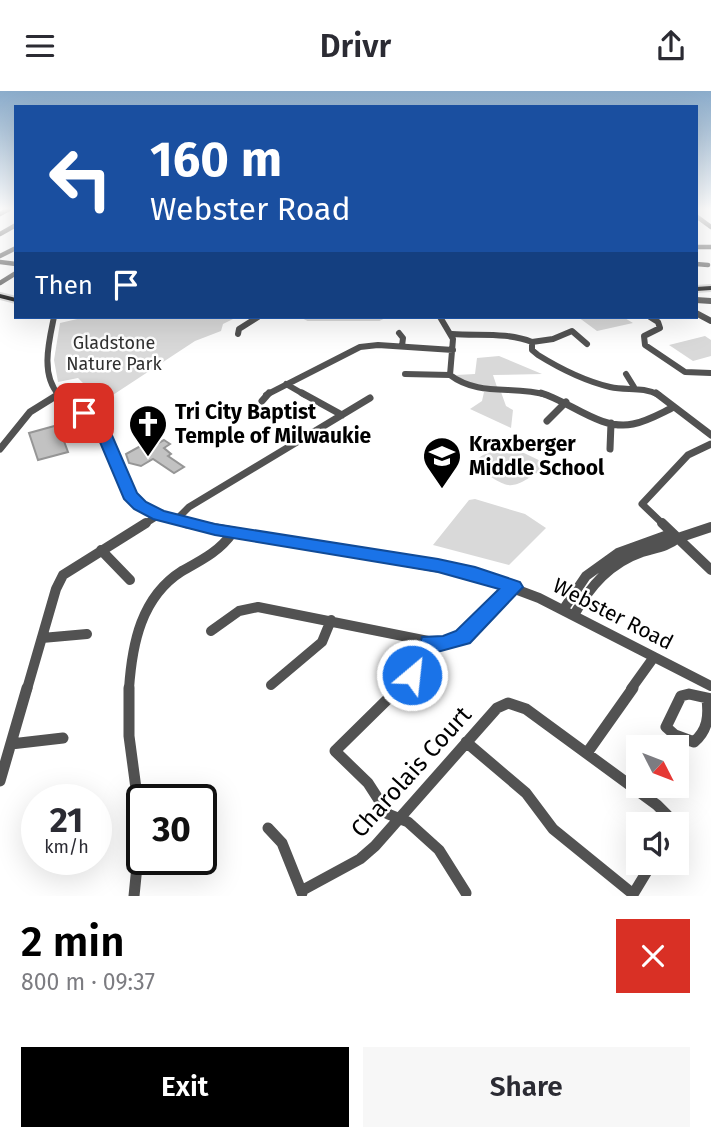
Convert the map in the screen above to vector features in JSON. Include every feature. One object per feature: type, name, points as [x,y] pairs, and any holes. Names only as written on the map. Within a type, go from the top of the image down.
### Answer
[{"type":"street","points":[[698,264],[708,265]]},
{"type":"street","points":[[0,449],[34,409],[59,394],[51,382],[47,363],[54,319]]},
{"type":"street","points":[[238,334],[239,329],[255,319]]},
{"type":"street","points":[[441,319],[452,334],[450,375]]},
{"type":"street","points":[[653,319],[660,328],[644,336],[645,345],[685,372],[711,373]]},
{"type":"street","points":[[452,334],[486,339],[515,335],[532,342],[553,339],[572,331],[587,344]]},
{"type":"street","points":[[399,333],[403,338],[402,347]]},
{"type":"street","points":[[532,342],[532,350],[537,355],[609,387],[634,387],[653,391],[711,435]]},
{"type":"street","points":[[262,401],[267,394],[360,347],[453,350]]},
{"type":"street","points":[[626,374],[634,387]]},
{"type":"street","points":[[405,375],[450,375],[474,388],[530,390],[566,402],[611,423],[635,423],[674,407]]},
{"type":"street","points":[[286,384],[342,415]]},
{"type":"street","name":"Webster Road","points":[[59,394],[92,419],[104,433],[130,496],[140,506],[159,515],[233,533],[475,574],[513,587],[564,610],[711,686]]},
{"type":"street","points":[[176,520],[189,507],[370,398]]},
{"type":"street","points":[[547,421],[566,402]]},
{"type":"street","points":[[610,449],[611,423]]},
{"type":"street","points":[[711,444],[688,455],[642,504],[711,570]]},
{"type":"street","points":[[0,781],[63,575],[159,515]]},
{"type":"street","points":[[564,610],[581,582],[603,562],[634,546],[665,536],[678,538],[711,527]]},
{"type":"street","points":[[134,896],[141,829],[129,735],[129,713],[139,630],[149,604],[158,590],[176,575],[224,545],[233,533]]},
{"type":"street","points":[[573,615],[595,581],[609,569],[628,557],[673,544],[678,538]]},
{"type":"street","points":[[101,550],[130,580]]},
{"type":"street","points":[[211,631],[239,611],[258,607],[443,644],[463,637],[513,587]]},
{"type":"street","points":[[271,685],[322,642],[331,620]]},
{"type":"street","points":[[42,638],[87,634]]},
{"type":"street","points":[[429,643],[421,666],[335,751],[369,783],[388,814],[408,822],[439,850],[466,893]]},
{"type":"street","points":[[654,657],[587,753],[657,804],[663,812]]},
{"type":"street","points":[[689,694],[709,699],[710,720],[694,742],[675,735],[666,727],[681,696],[689,694]]},
{"type":"street","name":"Charolais Court","points":[[302,894],[360,859],[376,846],[497,708],[516,703],[587,753]]},
{"type":"street","points":[[11,744],[63,738]]},
{"type":"street","points":[[466,742],[521,787],[552,829],[632,895],[644,875]]},
{"type":"street","points":[[268,828],[282,843],[302,894]]},
{"type":"green space","name":"Gladstone Nature Park","points":[[77,319],[233,319],[223,324],[221,331],[195,341],[90,410],[77,400],[88,388],[78,378],[58,382],[54,360],[60,323]]},
{"type":"green space","points":[[581,319],[626,319],[633,323],[597,331]]},
{"type":"green space","points":[[705,336],[711,340],[711,356],[693,361],[669,345]]},
{"type":"green space","points":[[499,356],[542,374],[493,375],[497,387],[469,384],[456,375],[475,374],[477,358]]},
{"type":"green space","points":[[484,392],[501,392],[506,406],[513,410],[511,428],[470,409],[482,401]]},
{"type":"green space","points":[[500,449],[524,453],[549,465],[524,481],[509,485],[470,464],[483,455]]},
{"type":"green space","points":[[475,499],[525,514],[546,528],[509,565],[433,545],[469,500]]},
{"type":"building","points":[[58,425],[68,452],[38,460],[29,433]]},
{"type":"building","name":"Tri City Baptist Temple of Milwaukie","points":[[164,440],[170,444],[164,448],[171,454],[168,456],[184,467],[174,473],[153,459],[141,466],[129,463],[126,454],[146,443],[151,447]]},
{"type":"place","name":"Tri City Baptist Temple of Milwaukie","points":[[148,458]]},
{"type":"place","name":"Kraxberger Middle School","points":[[442,490]]},
{"type":"route","points":[[84,413],[104,433],[130,496],[149,511],[215,529],[438,566],[475,574],[513,587],[463,637],[443,644],[429,643],[427,655],[412,675]]}]
